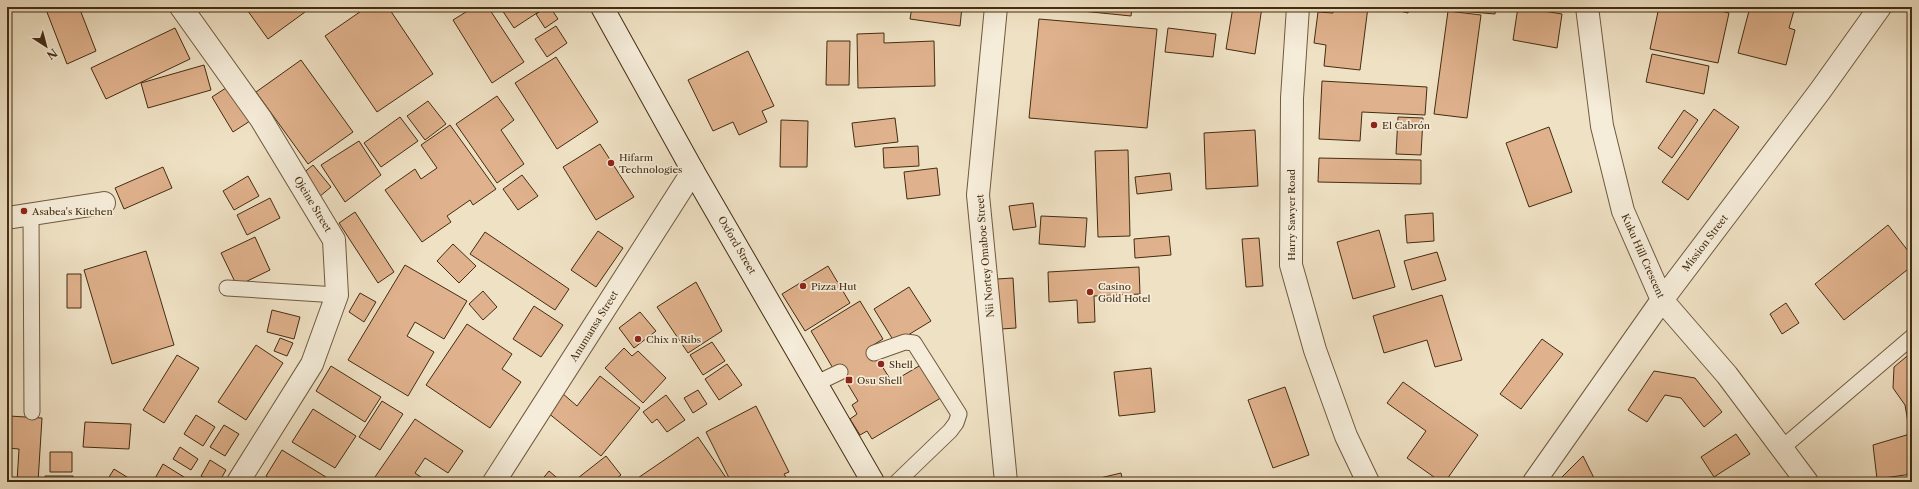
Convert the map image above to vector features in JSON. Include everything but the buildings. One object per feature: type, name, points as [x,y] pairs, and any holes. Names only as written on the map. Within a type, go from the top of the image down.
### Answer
[{"type":"street","name":"Ojeine Street","points":[[181,7],[261,119],[334,240],[337,295],[312,364],[238,482]]},
{"type":"street","name":"Oxford Street","points":[[602,7],[693,171],[873,482]]},
{"type":"street","name":"Nii Nortey Omaboe Street","points":[[996,7],[978,195],[1006,482]]},
{"type":"street","name":"Harry Sawyer Road","points":[[1298,7],[1292,98],[1291,265],[1315,350],[1346,436],[1368,482]]},
{"type":"street","name":"Kuku Hill Crescent","points":[[1587,7],[1602,126],[1623,211],[1662,300],[1727,375],[1807,482]]},
{"type":"street","name":"Mission Street","points":[[1534,482],[1662,300],[1820,91],[1880,7]]},
{"type":"street","name":"Anumansa Street","points":[[494,482],[693,171]]},
{"type":"street","points":[[7,218],[104,203]]},
{"type":"lane","points":[[31,214],[32,412]]},
{"type":"lane","points":[[227,288],[337,295]]},
{"type":"lane","points":[[1782,448],[1912,337]]},
{"type":"lane","points":[[874,353],[905,342],[914,343],[959,414],[956,423],[950,431],[897,482]]},
{"type":"lane","points":[[817,383],[840,372]]},
{"type":"place","name":"El Cabrón","points":[[1374,125]]},
{"type":"place","name":"Hifarm Technologies","points":[[611,163]]},
{"type":"place","name":"Asabea's Kitchen","points":[[24,211]]},
{"type":"place","name":"Pizza Hut","points":[[803,286]]},
{"type":"place","name":"Casino Gold Hotel","points":[[1090,292]]},
{"type":"place","name":"Chix n Ribs","points":[[638,339]]},
{"type":"place","name":"Shell","points":[[881,364]]},
{"type":"place","name":"Osu Shell","points":[[849,380]]}]
